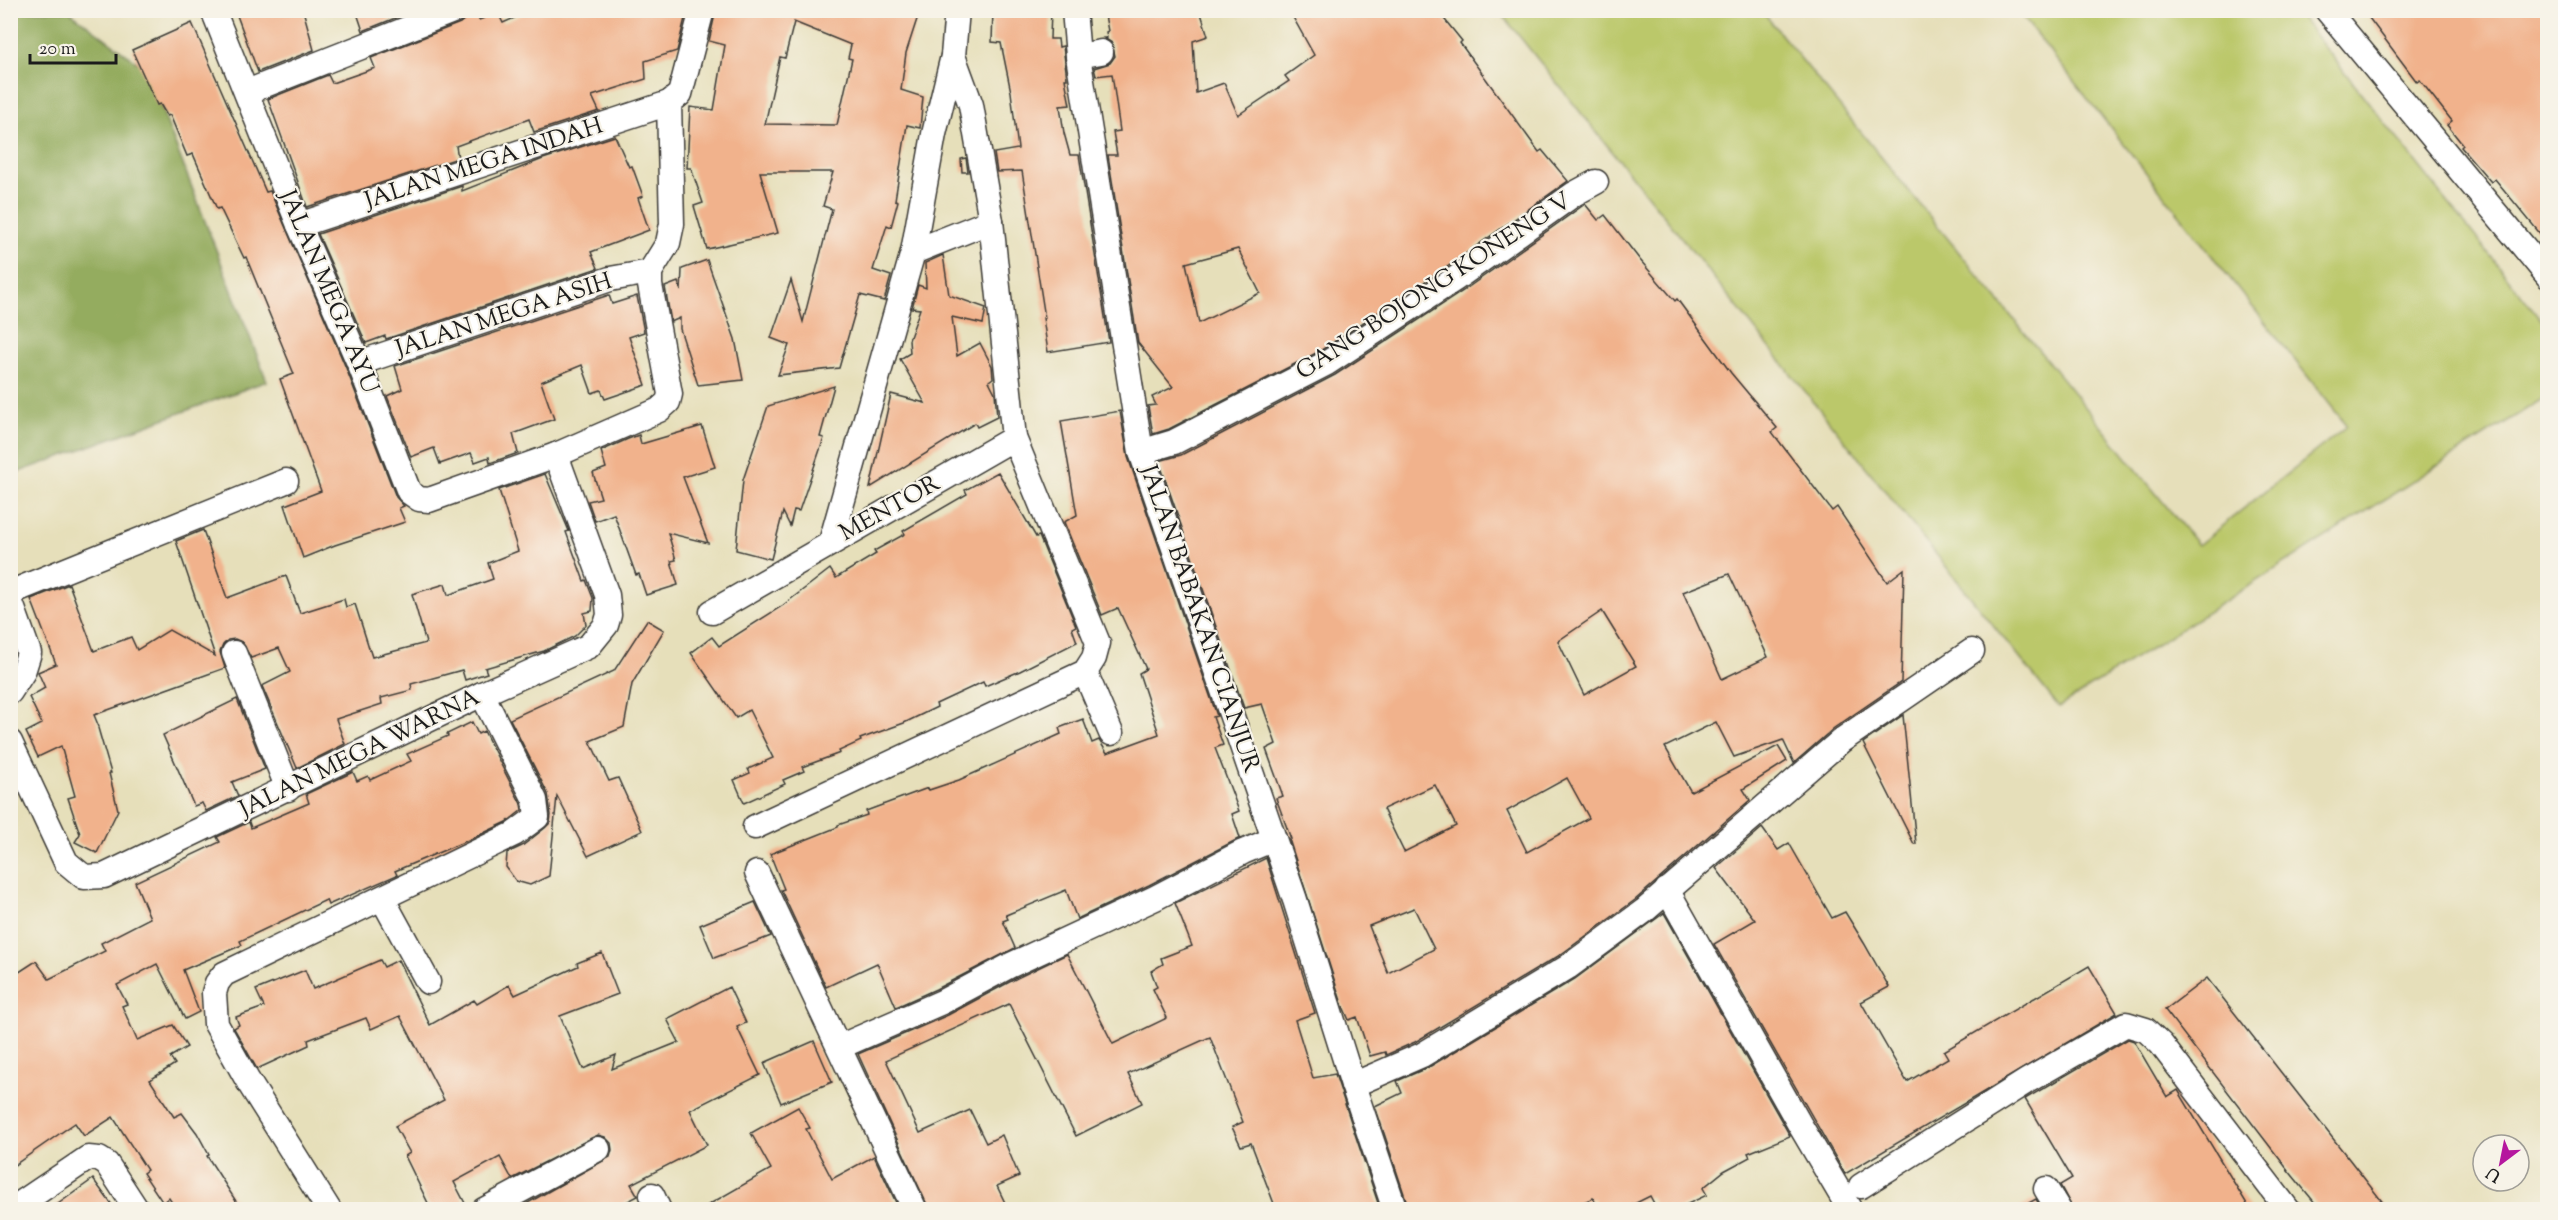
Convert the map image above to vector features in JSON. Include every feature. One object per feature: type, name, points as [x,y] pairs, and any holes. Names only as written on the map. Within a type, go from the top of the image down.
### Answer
[{"type":"street","name":"JALAN MEGA AYU","points":[[213,10],[299,225],[359,363],[409,492],[418,499],[429,500],[556,455]]},
{"type":"street","points":[[247,93],[455,10]]},
{"type":"street","points":[[556,455],[658,410],[668,402],[670,394],[650,285],[650,272],[668,243],[672,224],[669,103],[680,94],[702,10]]},
{"type":"street","name":"MENTOR","points":[[831,542],[913,252],[934,134],[953,56],[957,10]]},
{"type":"street","name":"JALAN BABAKAN CIANJUR","points":[[1074,10],[1089,54],[1142,452],[1274,839],[1395,1209]]},
{"type":"street","points":[[2327,10],[2547,276]]},
{"type":"street","name":"MENTOR","points":[[831,542],[1014,438],[991,221],[971,105],[953,56]]},
{"type":"street","name":"JALAN MEGA INDAH","points":[[299,225],[669,103]]},
{"type":"street","name":"GANG BOJONG KONENG V","points":[[1142,452],[1174,442],[1327,363],[1455,279],[1574,194],[1596,182]]},
{"type":"street","points":[[913,252],[991,221]]},
{"type":"street","name":"JALAN MEGA ASIH","points":[[359,363],[610,279],[650,272]]},
{"type":"street","points":[[755,827],[1085,672],[1094,657],[1098,643],[1014,438]]},
{"type":"street","name":"JALAN MEGA WARNA","points":[[10,742],[66,862],[84,877],[104,876],[482,694],[589,646],[606,626],[609,615],[607,595],[556,455]]},
{"type":"street","points":[[10,692],[23,672],[29,653],[10,599],[14,591],[286,481]]},
{"type":"street","points":[[712,612],[831,542]]},
{"type":"street","points":[[1353,1085],[1422,1055],[1568,967],[1644,910],[1724,844],[1842,740],[1972,651]]},
{"type":"street","points":[[234,653],[288,789]]},
{"type":"street","points":[[1085,672],[1111,733]]},
{"type":"street","points":[[328,1209],[248,1081],[216,1024],[214,993],[217,982],[224,974],[514,834],[537,817],[535,800],[482,694]]},
{"type":"street","points":[[838,1047],[942,1002],[1011,965],[1274,839]]},
{"type":"street","points":[[757,873],[915,1209]]},
{"type":"street","points":[[1667,890],[1805,1135],[1850,1209]]},
{"type":"street","points":[[382,898],[428,982]]},
{"type":"street","points":[[1861,1186],[2027,1081],[2126,1024],[2146,1030],[2162,1044],[2288,1209]]},
{"type":"street","points":[[484,1209],[598,1149]]},
{"type":"street","points":[[11,1209],[88,1158],[99,1159],[107,1164],[137,1209]]},
{"type":"street","points":[[2046,1188],[2059,1209]]},
{"type":"green space","points":[[15,11],[69,11],[146,69],[267,381],[11,475],[11,14]]},
{"type":"green space","points":[[1499,11],[1762,11],[2198,545],[2347,426],[2018,11],[2296,11],[2547,327],[2547,396],[2059,707]]},
{"type":"building","points":[[235,10],[303,10],[314,50],[258,72]]},
{"type":"building","points":[[356,10],[415,10],[363,31]]},
{"type":"building","points":[[469,10],[478,10],[479,20],[498,13],[503,23],[532,10],[687,10],[677,51],[645,61],[646,79],[592,96],[599,111],[534,132],[529,119],[456,146],[458,158],[307,207],[268,99],[328,75],[332,83],[375,68],[371,58],[460,23],[466,18]]},
{"type":"building","points":[[716,10],[920,10],[906,53],[901,90],[923,97],[920,128],[907,125],[895,200],[898,201],[891,227],[887,225],[873,270],[891,276],[884,301],[860,295],[839,368],[778,375],[789,345],[771,338],[791,280],[803,322],[832,209],[823,206],[833,172],[760,172],[778,233],[707,249],[694,206],[703,203],[691,168],[687,168],[690,107],[714,110],[725,45],[709,41]],"holes":[[[794,22],[851,45],[848,58],[852,59],[837,125],[765,124],[780,57],[785,58]]]},
{"type":"building","points":[[993,10],[1051,10],[1050,39],[1058,39],[1059,47],[1063,46],[1067,79],[1065,79],[1070,105],[1060,106],[1064,133],[1070,155],[1079,155],[1109,342],[1048,352],[1043,318],[1045,318],[1022,171],[997,172],[994,153],[1018,149],[1011,92],[1001,43],[992,42]]},
{"type":"building","points":[[1104,10],[1200,10],[1208,36],[1193,41],[1196,93],[1224,83],[1238,115],[1289,81],[1285,76],[1314,55],[1289,10],[1437,10],[1462,41],[1460,43],[1539,152],[1542,150],[1568,181],[1447,267],[1320,351],[1169,429],[1153,434],[1148,406],[1156,405],[1152,397],[1173,387],[1138,343],[1108,155],[1117,155],[1113,132],[1120,131],[1112,74],[1096,76],[1094,68],[1110,63],[1115,56],[1112,43],[1104,38],[1107,38],[1106,32],[1108,31]],"holes":[[[1238,249],[1260,293],[1199,323],[1186,263]]]},
{"type":"building","points":[[2363,10],[2547,10],[2547,242],[2495,179],[2491,182],[2461,147],[2463,145],[2447,125],[2452,121],[2420,80],[2417,82]]},
{"type":"building","points":[[192,23],[266,192],[270,191],[346,368],[396,497],[404,506],[399,508],[405,522],[303,558],[285,505],[321,491],[280,379],[294,374],[246,257],[244,258],[220,208],[217,209],[193,154],[187,156],[170,115],[167,116],[160,104],[157,105],[132,50]]},
{"type":"building","points":[[615,136],[629,167],[632,166],[643,196],[638,198],[649,230],[591,252],[598,268],[386,339],[385,336],[366,343],[318,234],[462,186],[462,191],[543,159]]},
{"type":"building","points":[[966,158],[968,172],[962,172],[961,159]]},
{"type":"building","points":[[1585,204],[1598,220],[1605,215],[1675,301],[1677,299],[1731,373],[1777,428],[1772,432],[1832,511],[1837,507],[1887,582],[1904,569],[1901,682],[1834,728],[1794,763],[1783,740],[1734,757],[1716,722],[1665,747],[1691,792],[1778,746],[1787,761],[1743,789],[1750,800],[1635,900],[1560,955],[1415,1042],[1386,1055],[1385,1052],[1370,1056],[1357,1017],[1349,1020],[1342,1004],[1276,798],[1283,796],[1266,749],[1276,744],[1262,704],[1244,708],[1159,461],[1181,455],[1335,375],[1463,291]],"holes":[[[1729,574],[1768,657],[1722,679],[1683,592]],[[1602,611],[1636,666],[1584,695],[1558,641]],[[1567,778],[1589,818],[1527,852],[1507,811]],[[1435,785],[1456,826],[1404,852],[1383,809]],[[1414,908],[1434,949],[1388,973],[1369,926]]]},
{"type":"building","points":[[943,255],[949,295],[986,308],[983,324],[952,317],[957,356],[980,343],[992,366],[993,378],[989,381],[995,393],[997,417],[977,427],[975,423],[870,488],[891,394],[925,403],[900,359],[910,353],[909,340],[920,309],[912,308],[918,285],[926,288],[925,263]]},
{"type":"building","points":[[707,260],[735,339],[743,380],[698,385],[680,329],[680,318],[671,322],[665,287],[678,282],[681,291],[682,269]]},
{"type":"building","points":[[609,295],[612,304],[637,296],[644,332],[629,337],[646,385],[605,399],[601,390],[592,393],[582,365],[541,382],[554,419],[513,434],[518,453],[490,463],[489,457],[475,462],[471,453],[440,464],[434,448],[411,457],[387,396],[402,389],[395,366]]},
{"type":"building","points":[[834,386],[820,437],[824,438],[799,511],[794,510],[790,526],[783,512],[771,559],[736,550],[743,480],[768,406]]},
{"type":"building","points":[[1120,411],[1128,457],[1217,716],[1213,717],[1223,745],[1215,748],[1239,811],[1232,814],[1240,838],[1077,919],[1066,890],[1006,915],[1008,919],[1003,921],[1015,948],[896,1007],[877,963],[826,987],[781,890],[784,889],[770,854],[867,815],[866,811],[928,788],[929,790],[959,780],[1061,734],[1059,728],[1083,719],[1092,743],[1099,740],[1107,753],[1159,734],[1139,673],[1146,669],[1118,608],[1102,615],[1064,522],[1077,515],[1061,421]]},
{"type":"building","points":[[702,426],[715,467],[683,477],[708,543],[668,533],[676,560],[671,561],[678,585],[646,595],[639,574],[636,575],[614,514],[595,521],[588,501],[601,498],[593,473],[606,468],[601,451],[628,439],[639,435],[641,444]]},
{"type":"building","points":[[998,472],[1036,537],[1039,536],[1076,626],[1072,628],[1077,642],[1020,671],[985,686],[983,682],[936,704],[937,707],[904,723],[860,739],[861,741],[839,751],[840,753],[802,767],[804,771],[783,780],[785,784],[744,803],[734,780],[750,773],[748,769],[773,758],[749,710],[736,718],[691,653],[712,637],[719,646],[782,606],[830,569],[836,578],[876,554],[874,551],[905,534],[903,531],[967,494],[965,490]]},
{"type":"building","points":[[545,474],[569,531],[566,532],[584,581],[586,580],[593,598],[592,611],[584,613],[586,625],[575,636],[544,651],[485,668],[487,673],[465,680],[462,670],[411,684],[412,690],[381,698],[382,704],[336,719],[345,744],[297,768],[262,686],[290,672],[279,648],[251,658],[242,642],[235,639],[228,640],[220,652],[225,668],[94,715],[111,773],[109,773],[118,810],[97,853],[75,842],[80,834],[68,798],[75,796],[61,746],[38,757],[26,732],[42,724],[29,697],[45,688],[38,672],[56,664],[31,599],[69,584],[94,651],[131,637],[137,650],[169,630],[215,656],[176,541],[203,530],[227,598],[286,576],[300,613],[344,599],[346,607],[355,604],[372,657],[426,643],[412,594],[445,584],[448,595],[493,579],[488,563],[518,551],[499,490]]},
{"type":"building","points":[[647,620],[664,630],[632,684],[624,727],[590,741],[609,781],[618,778],[642,831],[588,856],[557,796],[549,876],[530,885],[516,881],[506,867],[507,853],[522,846],[545,828],[550,823],[551,815],[548,794],[510,719],[614,671]]},
{"type":"building","points":[[237,699],[265,769],[232,782],[238,796],[206,811],[202,803],[194,806],[163,735]]},
{"type":"building","points":[[1903,715],[1916,844],[1863,743]]},
{"type":"building","points":[[472,722],[478,734],[484,731],[521,804],[522,810],[507,822],[395,871],[397,875],[328,905],[326,900],[240,941],[242,945],[183,970],[199,1012],[185,1019],[157,964],[117,985],[127,1004],[122,1006],[137,1040],[173,1025],[187,1047],[170,1057],[175,1064],[150,1080],[174,1117],[182,1113],[197,1133],[209,1155],[207,1156],[241,1209],[176,1209],[169,1198],[163,1203],[143,1173],[147,1170],[113,1117],[84,1136],[75,1123],[10,1168],[10,978],[36,961],[49,979],[105,951],[101,943],[150,918],[135,882],[220,842],[217,837],[249,822],[251,828],[309,803],[306,794],[353,772],[357,781],[368,776],[370,780],[411,761],[407,754],[448,736],[447,734]]},
{"type":"building","points":[[1762,828],[1778,850],[1789,843],[1832,918],[1845,912],[1864,943],[1889,987],[1861,1002],[1907,1082],[1948,1058],[1944,1051],[2089,966],[2117,1013],[1845,1174],[1714,944],[1755,920],[1716,868]]},
{"type":"building","points":[[1266,858],[1315,1013],[1295,1020],[1313,1078],[1335,1074],[1380,1209],[1276,1209],[1251,1143],[1241,1146],[1232,1127],[1243,1122],[1210,1037],[1128,1074],[1142,1103],[1076,1136],[1009,1004],[886,1060],[920,1133],[970,1110],[986,1143],[1002,1135],[1019,1176],[997,1186],[1008,1209],[929,1209],[858,1054],[948,1015],[1067,954],[1113,1044],[1167,1018],[1153,989],[1157,987],[1151,971],[1163,964],[1161,958],[1192,946],[1175,903]]},
{"type":"building","points":[[755,902],[771,936],[714,958],[700,925]]},
{"type":"building","points":[[1664,913],[1790,1136],[1748,1153],[1750,1157],[1724,1171],[1703,1188],[1707,1195],[1677,1209],[1657,1209],[1650,1196],[1624,1209],[1599,1209],[1593,1198],[1568,1209],[1409,1209],[1375,1106],[1402,1093],[1397,1081],[1429,1067],[1575,979]]},
{"type":"building","points":[[602,953],[618,994],[560,1016],[583,1069],[616,1055],[612,1069],[679,1042],[667,1019],[729,987],[746,1023],[737,1027],[760,1075],[690,1110],[707,1145],[631,1184],[638,1196],[613,1209],[529,1209],[526,1204],[610,1157],[611,1143],[605,1137],[598,1135],[512,1179],[500,1157],[454,1182],[468,1209],[431,1209],[405,1156],[410,1153],[395,1126],[444,1100],[400,1016],[371,1029],[366,1018],[308,1040],[309,1045],[257,1069],[234,1028],[239,1025],[236,1017],[264,1007],[256,990],[305,970],[313,989],[380,960],[384,967],[398,960],[430,1025],[474,1000],[477,1004],[509,985],[515,995],[578,966],[577,963]]},
{"type":"building","points":[[2207,978],[2388,1209],[2320,1209],[2288,1170],[2165,1010]]},
{"type":"building","points":[[2128,1039],[2134,1041],[2167,1097],[2178,1090],[2250,1209],[2073,1209],[2060,1185],[2072,1178],[2025,1099]]},
{"type":"building","points":[[814,1041],[832,1082],[781,1103],[764,1063]]},
{"type":"building","points":[[798,1107],[810,1128],[806,1129],[832,1179],[874,1156],[899,1209],[701,1209],[771,1169],[751,1133]]},
{"type":"building","points":[[93,1179],[115,1209],[51,1209]]},
{"type":"building","points":[[2036,1199],[2042,1209],[2018,1209]]}]
